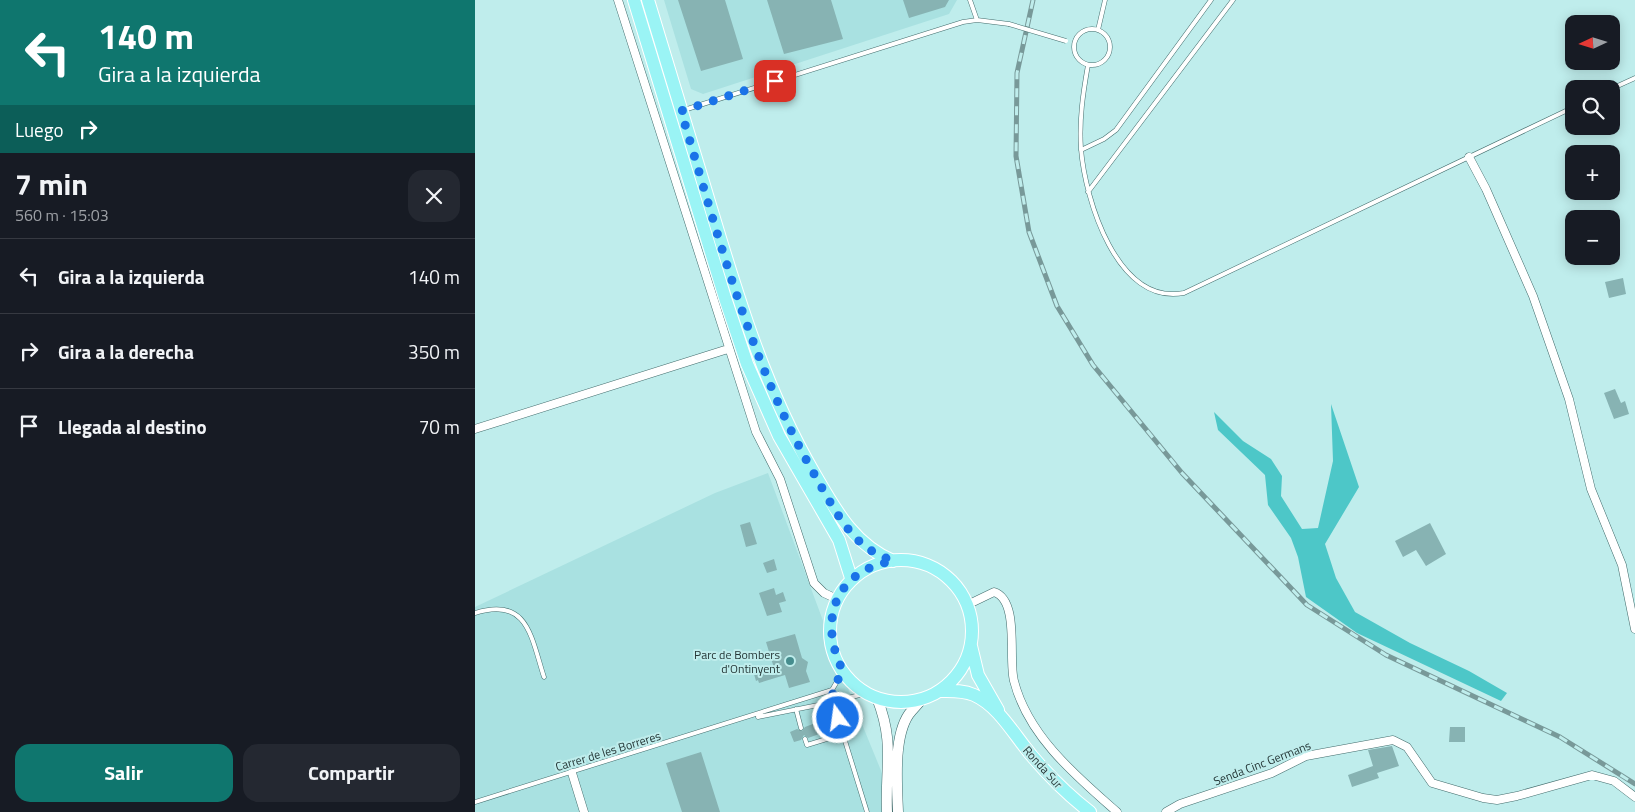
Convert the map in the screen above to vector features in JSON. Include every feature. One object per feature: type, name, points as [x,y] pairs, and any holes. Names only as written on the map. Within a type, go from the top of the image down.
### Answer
[{"type":"main road","points":[[634,0],[747,364],[779,436],[839,540],[851,578]]},
{"type":"main road","points":[[649,0],[737,296],[775,400],[798,445],[843,519],[865,546],[893,561]]},
{"type":"main road","points":[[893,561],[911,561],[929,566],[951,582],[967,606],[971,625],[970,645],[964,663],[954,678],[939,691],[922,699],[900,702],[872,696],[853,683],[843,671],[834,654],[830,626],[837,600],[851,578],[869,567],[893,561]]},
{"type":"main road","name":"Ronda Sur","points":[[970,645],[972,659],[978,675],[1001,716],[1043,769],[1089,812]]},
{"type":"main road","name":"Ronda Sur","points":[[939,691],[972,694],[1001,716]]},
{"type":"street","points":[[618,0],[756,432],[783,488],[809,574],[819,589],[837,600]]},
{"type":"street","points":[[1469,157],[1486,189],[1529,285],[1569,399],[1591,489],[1622,565],[1633,604],[1635,629]]},
{"type":"street","points":[[475,429],[728,349]]},
{"type":"street","points":[[967,606],[994,592],[1005,600],[1011,617],[1012,670],[1020,699],[1055,753],[1072,772],[1117,812]]},
{"type":"street","points":[[872,696],[886,721],[890,748],[887,812]]},
{"type":"street","points":[[899,812],[899,744],[903,727],[909,714],[922,699]]},
{"type":"street","name":"Senda Cinc Germans","points":[[1166,812],[1180,804],[1272,773],[1306,756],[1393,740],[1407,747],[1432,783],[1483,798],[1497,800],[1517,796],[1592,775],[1614,781],[1635,797]]},
{"type":"street","points":[[572,773],[584,812]]},
{"type":"lane","points":[[970,0],[977,20]]},
{"type":"lane","points":[[1098,30],[1105,0]]},
{"type":"lane","points":[[1081,150],[1104,140],[1115,130],[1211,0]]},
{"type":"lane","points":[[1088,192],[1233,0]]},
{"type":"lane","points":[[681,111],[963,22],[977,20],[1009,24],[1074,43]]},
{"type":"lane","points":[[1092,29],[1098,30],[1107,38],[1110,49],[1105,60],[1094,65],[1088,65],[1083,63],[1075,54],[1074,43],[1081,33],[1092,29]]},
{"type":"lane","points":[[1088,65],[1081,107],[1081,150],[1088,192],[1098,223],[1122,264],[1145,287],[1155,292],[1174,294],[1183,292],[1565,111]]},
{"type":"lane","points":[[1620,85],[1635,78]]},
{"type":"lane","points":[[475,613],[490,608],[504,608],[517,615],[528,627],[544,677]]},
{"type":"lane","points":[[843,671],[832,690],[833,702],[867,812]]},
{"type":"lane","points":[[746,719],[832,690]]},
{"type":"lane","points":[[746,719],[872,696]]},
{"type":"lane","points":[[795,709],[801,728]]},
{"type":"lane","name":"Carrer de les Borreres","points":[[475,802],[746,719]]},
{"type":"lane","points":[[805,739],[807,745],[843,734]]},
{"type":"shaded area","points":[[664,0],[957,0],[949,14],[703,94],[691,89]]},
{"type":"shaded area","points":[[1331,404],[1359,487],[1325,544],[1336,578],[1355,612],[1410,643],[1469,671],[1507,693],[1501,701],[1357,633],[1306,597],[1298,557],[1291,538],[1268,505],[1265,475],[1218,430],[1214,412],[1243,441],[1271,459],[1282,476],[1281,496],[1302,529],[1318,528],[1333,461]]},
{"type":"shaded area","points":[[768,473],[857,712],[898,812],[475,812],[475,607],[715,493]]},
{"type":"building","points":[[678,0],[725,0],[743,59],[701,71]]},
{"type":"building","points":[[767,0],[831,0],[843,39],[784,54]]},
{"type":"building","points":[[903,0],[949,0],[945,7],[909,18]]},
{"type":"building","points":[[1623,278],[1626,294],[1609,298],[1605,282]]},
{"type":"building","points":[[1615,389],[1621,403],[1625,401],[1629,414],[1614,419],[1604,393]]},
{"type":"building","points":[[750,522],[757,544],[746,547],[740,525]]},
{"type":"building","points":[[1430,523],[1446,554],[1426,566],[1416,550],[1403,557],[1395,541]]},
{"type":"building","points":[[774,559],[777,570],[767,573],[763,563]]},
{"type":"building","points":[[774,588],[776,595],[783,592],[786,601],[779,603],[782,612],[767,616],[759,593]]},
{"type":"building","name":"Parc de Bombers d'Ontinyent","points":[[795,634],[802,658],[808,662],[806,671],[810,682],[789,688],[785,675],[759,683],[758,680],[756,681],[754,674],[774,668],[766,642]]},
{"type":"building","points":[[818,722],[822,733],[808,738],[804,735],[801,740],[794,742],[790,732],[797,729],[802,731],[805,727]]},
{"type":"building","points":[[1450,727],[1465,727],[1465,742],[1449,742]]},
{"type":"building","points":[[1392,746],[1399,766],[1377,773],[1379,778],[1352,787],[1348,775],[1373,766],[1368,750]]},
{"type":"building","points":[[701,752],[720,812],[682,812],[666,763]]},
{"type":"railway","points":[[1033,0],[1017,73],[1016,156],[1029,232],[1057,306],[1093,365],[1182,473],[1307,605],[1386,655],[1560,737],[1635,784]]},
{"type":"place","name":"Parc de Bombers d'Ontinyent","points":[[790,661]]},
{"type":"route","points":[[775,81],[681,111],[749,333],[775,400],[824,491],[845,523],[865,546],[893,561],[869,567],[851,578],[841,592],[834,608],[830,626],[831,636],[834,654],[843,671],[832,690],[833,702],[838,718]]}]
